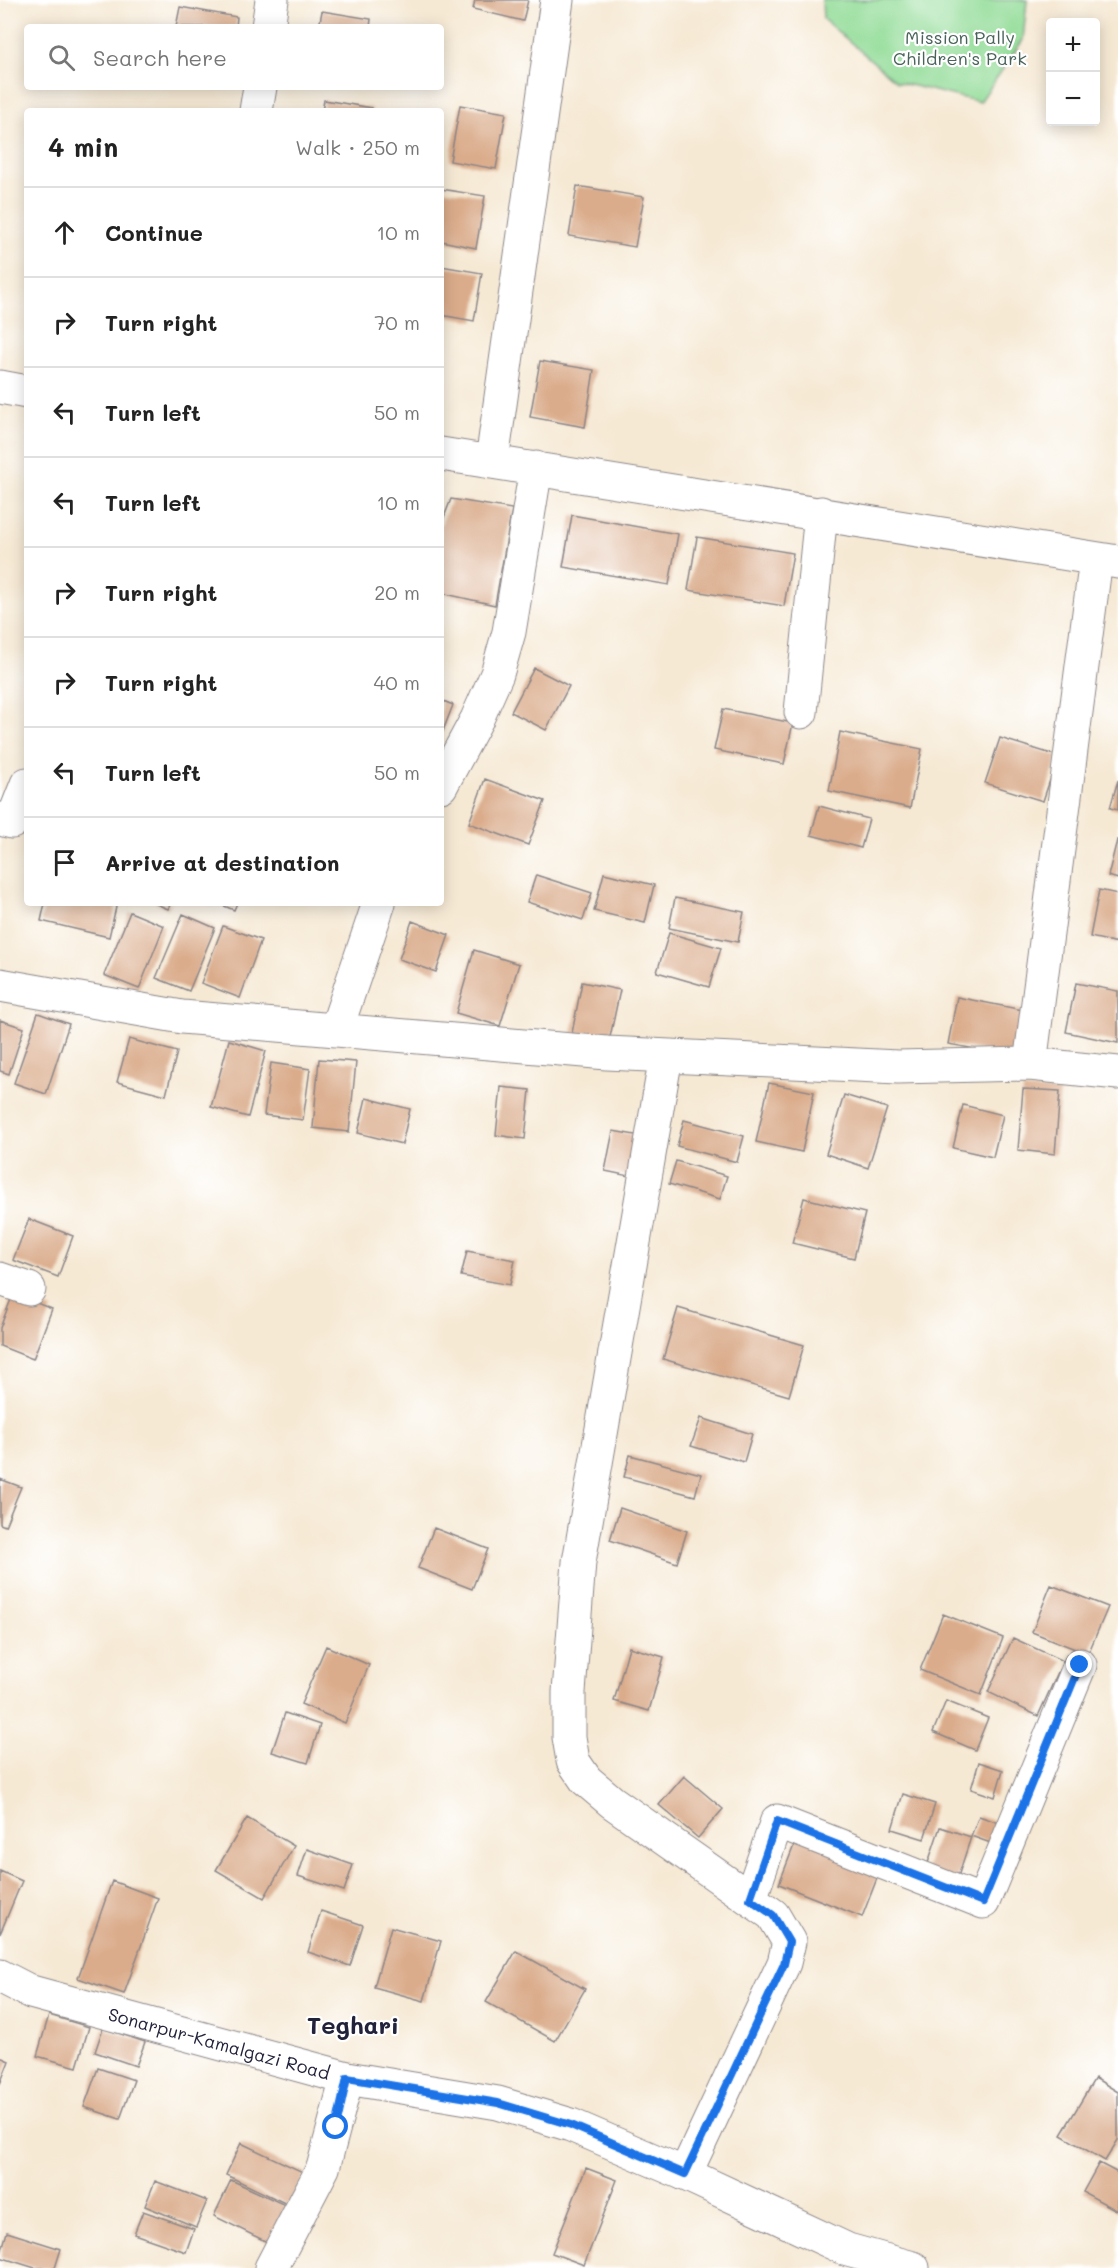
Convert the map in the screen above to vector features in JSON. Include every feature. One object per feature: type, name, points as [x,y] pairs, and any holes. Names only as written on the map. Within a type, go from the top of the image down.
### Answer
[{"type":"street","points":[[268,24],[272,0]]},
{"type":"street","points":[[492,460],[557,0]]},
{"type":"street","points":[[256,108],[260,90]]},
{"type":"street","points":[[0,387],[24,391]]},
{"type":"street","points":[[444,454],[492,460],[1107,561],[1030,1064]]},
{"type":"street","points":[[444,780],[477,719],[497,674],[509,632],[536,468]]},
{"type":"street","points":[[801,712],[821,513]]},
{"type":"street","points":[[0,819],[12,822],[24,792]]},
{"type":"street","points":[[336,1030],[378,906]]},
{"type":"street","points":[[0,985],[182,1017],[666,1056],[898,1067],[1030,1064],[1118,1073]]},
{"type":"street","points":[[666,1056],[579,1563],[569,1737],[573,1761],[586,1780],[612,1802],[773,1915],[789,1942],[784,1964],[685,2174]]},
{"type":"street","points":[[750,1899],[777,1821],[983,1902],[1080,1665]]},
{"type":"street","name":"Sonarpur-Kamalgazi Road","points":[[0,1976],[31,1992],[347,2078],[498,2103],[571,2125],[685,2174],[844,2259],[913,2268]]},
{"type":"street","points":[[271,2268],[323,2168],[347,2078]]},
{"type":"green space","name":"Mission Pally Children's Park","points":[[822,0],[1027,0],[1023,40],[980,102],[897,82],[823,19]]},
{"type":"building","points":[[475,0],[528,0],[523,21],[473,9]]},
{"type":"building","points":[[180,7],[237,17],[236,24],[177,24]]},
{"type":"building","points":[[322,11],[371,19],[370,24],[320,24]]},
{"type":"building","points":[[324,100],[372,108],[323,108]]},
{"type":"building","points":[[460,105],[506,113],[496,169],[450,161]]},
{"type":"building","points":[[577,186],[644,197],[635,247],[569,236]]},
{"type":"building","points":[[444,189],[485,196],[476,248],[444,242]]},
{"type":"building","points":[[444,267],[482,273],[474,321],[444,316]]},
{"type":"building","points":[[540,361],[594,370],[585,427],[530,417]]},
{"type":"building","points":[[451,499],[512,509],[495,605],[444,594],[444,517]]},
{"type":"building","points":[[572,515],[678,534],[669,585],[563,567]]},
{"type":"building","points":[[697,537],[793,553],[784,606],[688,590]]},
{"type":"building","points":[[534,668],[569,686],[546,730],[511,712]]},
{"type":"building","points":[[444,701],[453,705],[444,728]]},
{"type":"building","points":[[723,709],[793,723],[784,764],[714,750]]},
{"type":"building","points":[[840,732],[922,749],[910,808],[829,791]]},
{"type":"building","points":[[1000,738],[1058,756],[1043,801],[985,783]]},
{"type":"building","points":[[485,779],[545,801],[528,845],[469,823]]},
{"type":"building","points":[[1118,780],[1118,810],[1110,808]]},
{"type":"building","points":[[819,806],[869,819],[861,848],[811,835]]},
{"type":"building","points":[[1118,840],[1118,879],[1108,876]]},
{"type":"building","points":[[604,873],[654,885],[645,923],[594,911]]},
{"type":"building","points":[[536,875],[592,893],[583,920],[527,902]]},
{"type":"building","points":[[1099,890],[1118,894],[1118,943],[1090,937]]},
{"type":"building","points":[[675,898],[744,912],[738,942],[669,928]]},
{"type":"building","points":[[44,906],[116,906],[109,937],[41,921]]},
{"type":"building","points":[[224,906],[236,906],[234,910]]},
{"type":"building","points":[[130,912],[164,926],[139,989],[104,975]]},
{"type":"building","points":[[183,914],[215,928],[189,991],[156,978]]},
{"type":"building","points":[[412,921],[449,935],[436,972],[399,959]]},
{"type":"building","points":[[223,926],[261,940],[240,998],[201,983]]},
{"type":"building","points":[[669,933],[721,948],[709,987],[657,972]]},
{"type":"building","points":[[474,950],[519,964],[500,1026],[456,1013]]},
{"type":"building","points":[[582,982],[620,990],[609,1042],[572,1033]]},
{"type":"building","points":[[1076,983],[1118,991],[1118,1043],[1066,1032]]},
{"type":"building","points":[[957,997],[1023,1010],[1014,1056],[948,1044]]},
{"type":"building","points":[[38,1013],[69,1024],[46,1094],[14,1083]]},
{"type":"building","points":[[0,1020],[24,1028],[9,1074],[0,1071]]},
{"type":"building","points":[[129,1039],[177,1052],[166,1095],[117,1082]]},
{"type":"building","points":[[229,1040],[266,1051],[248,1117],[211,1107]]},
{"type":"building","points":[[319,1059],[356,1062],[349,1132],[313,1128]]},
{"type":"building","points":[[271,1063],[310,1069],[303,1120],[264,1115]]},
{"type":"building","points":[[769,1083],[814,1092],[802,1152],[756,1142]]},
{"type":"building","points":[[501,1087],[530,1090],[525,1139],[496,1135]]},
{"type":"building","points":[[1023,1089],[1060,1091],[1055,1154],[1018,1150]]},
{"type":"building","points":[[844,1095],[887,1108],[868,1168],[826,1154]]},
{"type":"building","points":[[366,1098],[410,1109],[402,1144],[358,1133]]},
{"type":"building","points":[[963,1105],[1003,1115],[993,1157],[953,1148]]},
{"type":"building","points":[[684,1120],[744,1136],[737,1162],[677,1146]]},
{"type":"building","points":[[613,1131],[652,1138],[644,1179],[605,1171]]},
{"type":"building","points":[[676,1161],[727,1176],[720,1199],[669,1184]]},
{"type":"building","points":[[804,1198],[865,1213],[854,1258],[792,1243]]},
{"type":"building","points":[[29,1219],[73,1236],[58,1277],[13,1260]]},
{"type":"building","points":[[467,1251],[515,1260],[510,1285],[461,1276]]},
{"type":"building","points":[[13,1294],[52,1309],[33,1359],[0,1346],[0,1328]]},
{"type":"building","points":[[678,1308],[804,1345],[789,1396],[663,1359]]},
{"type":"building","points":[[701,1418],[752,1434],[744,1462],[691,1446]]},
{"type":"building","points":[[630,1455],[701,1474],[695,1496],[624,1477]]},
{"type":"building","points":[[0,1479],[21,1487],[5,1526],[0,1524]]},
{"type":"building","points":[[620,1508],[687,1531],[677,1563],[610,1540]]},
{"type":"building","points":[[434,1528],[488,1549],[472,1589],[418,1568]]},
{"type":"building","points":[[1051,1585],[1108,1607],[1088,1654],[1032,1632]]},
{"type":"building","points":[[943,1614],[1003,1638],[981,1695],[920,1670]]},
{"type":"building","points":[[1013,1638],[1063,1661],[1038,1716],[988,1692]]},
{"type":"building","points":[[326,1646],[369,1665],[345,1723],[301,1704]]},
{"type":"building","points":[[629,1647],[664,1657],[649,1711],[614,1701]]},
{"type":"building","points":[[946,1701],[988,1718],[975,1750],[933,1732]]},
{"type":"building","points":[[285,1713],[320,1725],[308,1763],[272,1752]]},
{"type":"building","points":[[979,1762],[1003,1770],[995,1797],[971,1789]]},
{"type":"building","points":[[684,1776],[723,1809],[698,1838],[659,1805]]},
{"type":"building","points":[[903,1794],[935,1804],[924,1839],[892,1829]]},
{"type":"building","points":[[979,1816],[1010,1827],[1002,1847],[971,1836]]},
{"type":"building","points":[[247,1818],[294,1846],[264,1898],[216,1870]]},
{"type":"building","points":[[940,1827],[971,1837],[955,1886],[924,1875]]},
{"type":"building","points":[[798,1835],[881,1868],[862,1917],[779,1884]]},
{"type":"building","points":[[307,1849],[353,1865],[344,1891],[298,1876]]},
{"type":"building","points":[[0,1871],[22,1881],[0,1934]]},
{"type":"building","points":[[112,1881],[158,1898],[124,1994],[78,1978]]},
{"type":"building","points":[[321,1911],[363,1925],[350,1966],[308,1952]]},
{"type":"building","points":[[391,1927],[441,1941],[424,2001],[374,1987]]},
{"type":"building","points":[[516,1951],[585,1989],[555,2041],[486,2002]]},
{"type":"building","points":[[49,2015],[89,2027],[77,2067],[37,2056]]},
{"type":"building","points":[[103,2028],[145,2042],[136,2066],[95,2052]]},
{"type":"building","points":[[0,2057],[9,2061],[0,2084]]},
{"type":"building","points":[[98,2068],[134,2080],[120,2119],[84,2107]]},
{"type":"building","points":[[1095,2078],[1118,2092],[1118,2140],[1105,2161],[1061,2135]]},
{"type":"building","points":[[241,2143],[305,2173],[289,2205],[226,2175]]},
{"type":"building","points":[[1099,2163],[1118,2173],[1118,2211],[1083,2192]]},
{"type":"building","points":[[586,2168],[617,2180],[584,2265],[552,2253]]},
{"type":"building","points":[[231,2180],[287,2206],[269,2243],[214,2216]]},
{"type":"building","points":[[155,2181],[207,2201],[196,2227],[145,2206]]},
{"type":"building","points":[[143,2211],[194,2229],[186,2252],[134,2234]]},
{"type":"building","points":[[7,2232],[61,2249],[55,2268],[35,2268],[0,2257]]},
{"type":"district","name":"Teghari","points":[[353,2024]]},
{"type":"route","points":[[336,2127],[347,2078],[498,2103],[571,2125],[685,2174],[784,1964],[789,1942],[773,1915],[750,1899],[777,1821],[983,1902],[1080,1665]]}]
